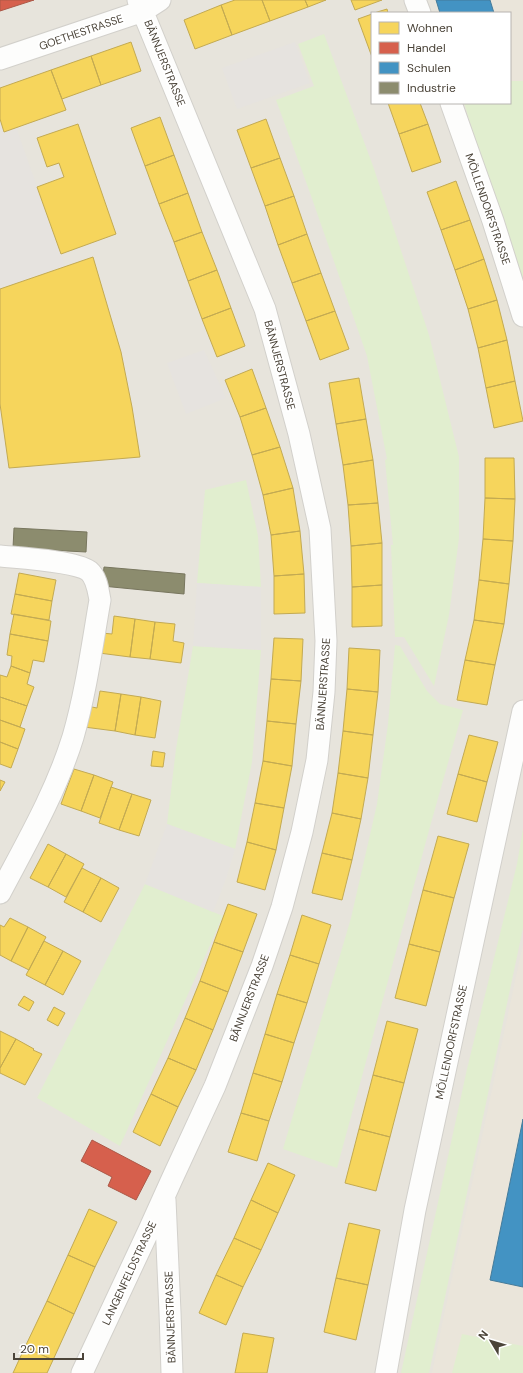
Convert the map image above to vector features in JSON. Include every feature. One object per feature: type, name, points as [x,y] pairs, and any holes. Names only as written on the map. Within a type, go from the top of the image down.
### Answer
[{"type":"street","points":[[415,0],[420,12]]},
{"type":"street","name":"GOETHESTRASSE","points":[[0,59],[147,4]]},
{"type":"street","name":"BÄNNJERSTRASSE","points":[[147,4],[264,310],[299,434],[320,529],[326,626],[324,692],[317,760],[302,832],[282,907],[262,966],[215,1086],[165,1195],[172,1373]]},
{"type":"street","name":"MÖLLENDORFSTRASSE","points":[[451,104],[493,221],[523,316]]},
{"type":"street","points":[[0,556],[76,565],[90,572],[97,584],[100,600],[82,703],[72,738],[61,769],[38,820],[0,893]]},
{"type":"street","name":"MÖLLENDORFSTRASSE","points":[[386,1373],[415,1210],[523,711]]},
{"type":"street","name":"LANGENFELDSTRASSE","points":[[82,1373],[165,1195]]},
{"type":"shaded area","points":[[0,0],[523,0],[523,1373],[0,1373]]},
{"type":"shaded area","points":[[434,0],[523,0],[523,81],[511,81],[511,12],[438,12]]},
{"type":"shaded area","points":[[295,42],[310,83],[237,109],[222,68]]},
{"type":"shaded area","points":[[0,119],[16,127],[65,266],[0,289]]},
{"type":"shaded area","points":[[204,350],[226,398],[186,414],[167,363]]},
{"type":"shaded area","points":[[197,583],[261,587],[261,650],[193,646]]},
{"type":"shaded area","points":[[167,824],[235,849],[226,879],[213,912],[145,884]]},
{"type":"shaded area","points":[[523,944],[523,1373],[432,1373],[443,1320]]},
{"type":"green space","points":[[324,34],[373,166],[429,335],[459,457],[459,538],[449,615],[434,686],[404,637],[395,637],[391,545],[393,545],[385,460],[387,459],[367,356],[276,100],[314,86],[298,44]]},
{"type":"green space","points":[[511,81],[523,81],[523,295],[464,104],[511,104]]},
{"type":"green space","points":[[246,480],[258,536],[261,587],[197,583],[205,490]]},
{"type":"green space","points":[[395,645],[400,646],[427,691],[440,704],[463,710],[337,1168],[283,1149],[351,918],[377,804],[388,724]]},
{"type":"green space","points":[[193,646],[261,650],[252,762],[235,849],[167,824],[176,749]]},
{"type":"green space","points":[[523,829],[523,928],[429,1373],[401,1373],[467,1069],[517,864]]},
{"type":"green space","points":[[145,884],[223,916],[120,1146],[37,1098]]},
{"type":"green space","points":[[462,1334],[523,1346],[523,1373],[452,1373]]},
{"type":"building: Wohnen","points":[[235,0],[262,0],[270,21],[232,35],[221,5]]},
{"type":"building: Wohnen","points":[[262,0],[305,0],[308,7],[270,21]]},
{"type":"building: Wohnen","points":[[305,0],[326,0],[308,7]]},
{"type":"building: Wohnen","points":[[351,0],[382,0],[355,10]]},
{"type":"building: Wohnen","points":[[221,5],[232,35],[195,49],[184,20]]},
{"type":"building: Wohnen","points":[[387,9],[388,12],[377,12]]},
{"type":"building: Wohnen","points":[[371,14],[371,54],[358,19]]},
{"type":"building: Wohnen","points":[[131,42],[141,71],[101,85],[91,56]]},
{"type":"building: Wohnen","points":[[91,56],[101,85],[62,99],[51,70]]},
{"type":"building: Wohnen","points":[[51,70],[66,110],[4,132],[0,119],[0,88]]},
{"type":"building: Wohnen","points":[[388,104],[420,104],[428,124],[399,134]]},
{"type":"building: Wohnen","points":[[160,117],[174,155],[145,166],[131,128]]},
{"type":"building: Wohnen","points":[[266,119],[280,158],[251,168],[237,130]]},
{"type":"building: Wohnen","points":[[78,124],[116,234],[61,254],[37,187],[64,177],[59,163],[47,167],[37,138]]},
{"type":"building: Wohnen","points":[[428,124],[441,162],[412,172],[399,134]]},
{"type":"building: Wohnen","points":[[174,155],[188,193],[159,204],[145,166]]},
{"type":"building: Wohnen","points":[[280,158],[294,196],[265,206],[251,168]]},
{"type":"building: Wohnen","points":[[456,181],[470,220],[441,230],[427,192]]},
{"type":"building: Wohnen","points":[[188,193],[202,232],[174,242],[159,204]]},
{"type":"building: Wohnen","points":[[294,196],[307,234],[278,245],[265,206]]},
{"type":"building: Wohnen","points":[[470,220],[484,259],[455,270],[441,230]]},
{"type":"building: Wohnen","points":[[202,232],[217,270],[188,281],[174,242]]},
{"type":"building: Wohnen","points":[[307,234],[321,273],[292,283],[278,245]]},
{"type":"building: Wohnen","points":[[93,257],[121,352],[140,457],[9,468],[0,404],[0,289]]},
{"type":"building: Wohnen","points":[[484,259],[497,300],[468,309],[455,270]]},
{"type":"building: Wohnen","points":[[217,270],[231,308],[202,319],[188,281]]},
{"type":"building: Wohnen","points":[[321,273],[335,311],[306,321],[292,283]]},
{"type":"building: Wohnen","points":[[497,300],[507,340],[478,348],[468,309]]},
{"type":"building: Wohnen","points":[[231,308],[245,346],[217,357],[202,319]]},
{"type":"building: Wohnen","points":[[335,311],[349,349],[320,360],[306,321]]},
{"type":"building: Wohnen","points":[[507,340],[515,381],[486,388],[478,348]]},
{"type":"building: Wohnen","points":[[252,369],[266,408],[240,417],[225,380]]},
{"type":"building: Wohnen","points":[[359,378],[366,419],[336,424],[329,383]]},
{"type":"building: Wohnen","points":[[515,381],[523,421],[494,428],[486,388]]},
{"type":"building: Wohnen","points":[[266,408],[280,447],[252,455],[240,417]]},
{"type":"building: Wohnen","points":[[366,419],[373,460],[343,465],[336,424]]},
{"type":"building: Wohnen","points":[[280,447],[293,488],[263,495],[252,455]]},
{"type":"building: Wohnen","points":[[485,458],[514,458],[515,499],[485,498]]},
{"type":"building: Wohnen","points":[[373,460],[378,503],[348,505],[343,465]]},
{"type":"building: Wohnen","points":[[293,488],[300,531],[271,535],[263,495]]},
{"type":"building: Wohnen","points":[[485,498],[515,499],[513,541],[483,539]]},
{"type":"building: Wohnen","points":[[378,503],[382,543],[351,546],[348,505]]},
{"type":"building: Wohnen","points":[[300,531],[304,574],[274,576],[271,535]]},
{"type":"building: Wohnen","points":[[483,539],[513,541],[509,584],[479,580]]},
{"type":"building: Wohnen","points":[[382,543],[382,585],[352,587],[351,546]]},
{"type":"building: Wohnen","points":[[19,573],[56,580],[52,601],[15,594]]},
{"type":"building: Wohnen","points":[[304,574],[305,613],[274,614],[274,576]]},
{"type":"building: Wohnen","points":[[479,580],[509,584],[504,624],[474,620]]},
{"type":"building: Wohnen","points":[[382,585],[382,626],[352,627],[352,587]]},
{"type":"building: Wohnen","points":[[15,594],[52,601],[49,620],[11,614]]},
{"type":"building: Wohnen","points":[[14,614],[51,621],[48,641],[10,634]]},
{"type":"building: Wohnen","points":[[114,616],[135,619],[130,657],[99,653],[102,633],[112,634]]},
{"type":"building: Wohnen","points":[[135,619],[155,622],[150,659],[130,657]]},
{"type":"building: Wohnen","points":[[474,620],[504,624],[495,665],[465,660]]},
{"type":"building: Wohnen","points":[[155,622],[175,624],[173,641],[184,643],[181,663],[150,659]]},
{"type":"building: Wohnen","points":[[10,634],[48,641],[44,662],[33,660],[30,673],[11,666],[12,656],[7,655]]},
{"type":"building: Wohnen","points":[[274,638],[303,639],[301,681],[271,679]]},
{"type":"building: Wohnen","points":[[349,648],[380,650],[378,692],[347,689]]},
{"type":"building: Wohnen","points":[[465,660],[495,665],[487,705],[457,700]]},
{"type":"building: Wohnen","points":[[11,666],[30,673],[27,684],[34,687],[27,706],[0,697],[0,675],[7,677]]},
{"type":"building: Wohnen","points":[[271,679],[301,681],[296,724],[267,721]]},
{"type":"building: Wohnen","points":[[347,689],[378,692],[373,735],[343,731]]},
{"type":"building: Wohnen","points":[[100,691],[121,694],[115,731],[84,727],[87,706],[97,708]]},
{"type":"building: Wohnen","points":[[121,694],[141,697],[135,735],[115,731]]},
{"type":"building: Wohnen","points":[[0,697],[27,706],[20,727],[0,720]]},
{"type":"building: Wohnen","points":[[141,697],[161,701],[155,738],[135,735]]},
{"type":"building: Wohnen","points":[[0,720],[25,729],[18,749],[0,742]]},
{"type":"building: Wohnen","points":[[267,721],[296,724],[292,766],[263,761]]},
{"type":"building: Wohnen","points":[[343,731],[373,735],[368,778],[338,773]]},
{"type":"building: Wohnen","points":[[469,735],[498,742],[487,782],[458,774]]},
{"type":"building: Wohnen","points":[[0,742],[18,749],[11,768],[0,764]]},
{"type":"building: Wohnen","points":[[153,751],[165,753],[163,767],[151,766]]},
{"type":"building: Wohnen","points":[[263,761],[292,766],[284,808],[255,803]]},
{"type":"building: Wohnen","points":[[74,769],[94,775],[81,811],[61,804]]},
{"type":"building: Wohnen","points":[[338,773],[368,778],[361,819],[332,813]]},
{"type":"building: Wohnen","points":[[458,774],[487,782],[477,822],[447,814]]},
{"type":"building: Wohnen","points":[[94,775],[113,782],[100,818],[81,811]]},
{"type":"building: Wohnen","points":[[0,780],[5,782],[0,791]]},
{"type":"building: Wohnen","points":[[111,787],[132,794],[119,830],[99,823]]},
{"type":"building: Wohnen","points":[[132,794],[151,800],[139,836],[119,830]]},
{"type":"building: Wohnen","points":[[255,803],[284,808],[276,850],[247,842]]},
{"type":"building: Wohnen","points":[[332,813],[361,819],[352,860],[322,853]]},
{"type":"building: Wohnen","points":[[438,836],[469,844],[454,898],[423,890]]},
{"type":"building: Wohnen","points":[[247,842],[276,850],[265,890],[237,882]]},
{"type":"building: Wohnen","points":[[48,844],[66,854],[48,887],[30,878]]},
{"type":"building: Wohnen","points":[[322,853],[352,860],[342,900],[312,893]]},
{"type":"building: Wohnen","points":[[66,854],[84,864],[66,897],[48,887]]},
{"type":"building: Wohnen","points":[[82,868],[101,878],[83,912],[64,902]]},
{"type":"building: Wohnen","points":[[101,878],[119,888],[101,922],[83,912]]},
{"type":"building: Wohnen","points":[[423,890],[454,898],[440,952],[409,944]]},
{"type":"building: Wohnen","points":[[228,904],[257,914],[243,952],[214,942]]},
{"type":"building: Wohnen","points":[[302,915],[331,925],[319,964],[290,955]]},
{"type":"building: Wohnen","points":[[10,918],[28,927],[11,961],[0,955],[0,925],[4,927]]},
{"type":"building: Wohnen","points":[[28,927],[46,937],[29,970],[11,961]]},
{"type":"building: Wohnen","points":[[44,941],[63,951],[45,985],[26,975]]},
{"type":"building: Wohnen","points":[[214,942],[243,952],[228,992],[200,981]]},
{"type":"building: Wohnen","points":[[409,944],[440,952],[426,1006],[395,998]]},
{"type":"building: Wohnen","points":[[63,951],[81,961],[63,995],[45,985]]},
{"type":"building: Wohnen","points":[[290,955],[319,964],[307,1003],[277,994]]},
{"type":"building: Wohnen","points":[[200,981],[228,992],[213,1030],[185,1018]]},
{"type":"building: Wohnen","points":[[277,994],[307,1003],[294,1043],[265,1034]]},
{"type":"building: Wohnen","points":[[24,996],[34,1002],[29,1011],[18,1005]]},
{"type":"building: Wohnen","points":[[54,1007],[65,1013],[58,1026],[47,1020]]},
{"type":"building: Wohnen","points":[[185,1018],[213,1030],[196,1070],[168,1058]]},
{"type":"building: Wohnen","points":[[387,1021],[418,1029],[404,1083],[373,1075]]},
{"type":"building: Wohnen","points":[[0,1031],[16,1039],[0,1068]]},
{"type":"building: Wohnen","points":[[265,1034],[294,1043],[282,1082],[253,1073]]},
{"type":"building: Wohnen","points":[[16,1039],[42,1054],[25,1085],[0,1073],[0,1068]]},
{"type":"building: Wohnen","points":[[168,1058],[196,1070],[178,1107],[151,1094]]},
{"type":"building: Wohnen","points":[[253,1073],[282,1082],[269,1121],[241,1113]]},
{"type":"building: Wohnen","points":[[373,1075],[404,1083],[390,1137],[359,1129]]},
{"type":"building: Wohnen","points":[[151,1094],[178,1107],[160,1146],[133,1132]]},
{"type":"building: Wohnen","points":[[241,1113],[269,1121],[257,1161],[228,1152]]},
{"type":"building: Wohnen","points":[[359,1129],[390,1137],[376,1191],[345,1183]]},
{"type":"building: Wohnen","points":[[268,1163],[295,1175],[278,1213],[251,1200]]},
{"type":"building: Wohnen","points":[[251,1200],[278,1213],[261,1250],[234,1238]]},
{"type":"building: Wohnen","points":[[89,1209],[117,1222],[95,1267],[68,1255]]},
{"type":"building: Wohnen","points":[[349,1223],[380,1230],[368,1285],[336,1278]]},
{"type":"building: Wohnen","points":[[234,1238],[261,1250],[243,1287],[216,1275]]},
{"type":"building: Wohnen","points":[[68,1255],[95,1267],[74,1314],[47,1301]]},
{"type":"building: Wohnen","points":[[216,1275],[243,1287],[226,1325],[199,1313]]},
{"type":"building: Wohnen","points":[[336,1278],[368,1285],[356,1340],[324,1332]]},
{"type":"building: Wohnen","points":[[47,1301],[74,1314],[53,1360],[25,1347]]},
{"type":"building: Wohnen","points":[[243,1333],[274,1338],[267,1373],[235,1373]]},
{"type":"building: Wohnen","points":[[25,1347],[53,1360],[47,1373],[13,1373]]},
{"type":"building: Handel","points":[[0,0],[34,0],[0,11]]},
{"type":"building: Handel","points":[[92,1140],[151,1171],[136,1200],[108,1186],[112,1177],[81,1161]]},
{"type":"building: Schulen","points":[[436,0],[490,0],[494,12],[440,12]]},
{"type":"building: Schulen","points":[[523,1119],[523,1287],[490,1280]]},
{"type":"building: Industrie","points":[[14,528],[87,532],[86,552],[13,548]]},
{"type":"building: Industrie","points":[[104,567],[185,574],[184,594],[102,586]]}]
